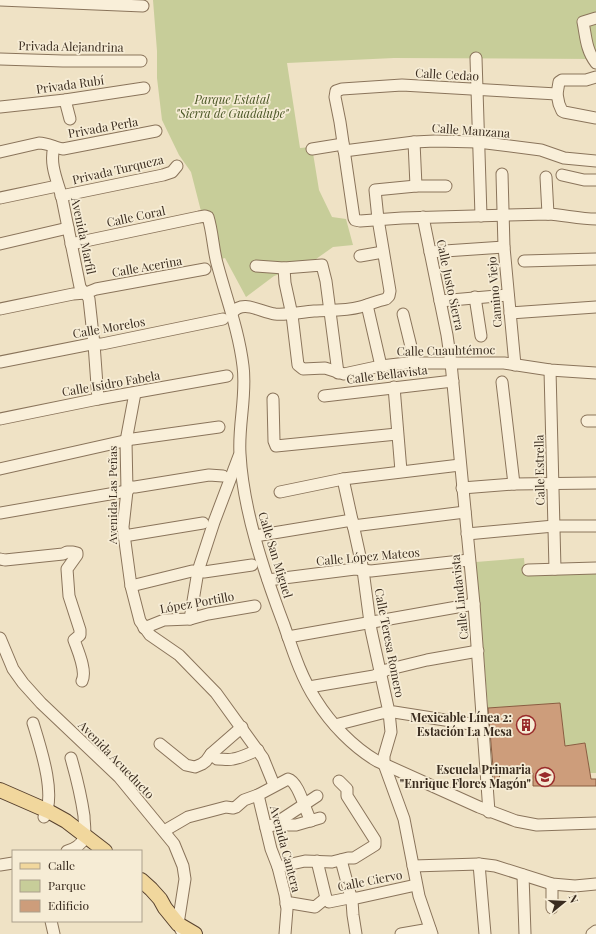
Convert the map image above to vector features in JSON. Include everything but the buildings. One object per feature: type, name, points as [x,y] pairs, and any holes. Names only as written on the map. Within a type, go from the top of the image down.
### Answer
[{"type":"main road","points":[[0,790],[46,814],[62,827],[103,850]]},
{"type":"main road","points":[[0,800],[46,814]]},
{"type":"main road","points":[[83,838],[93,850]]},
{"type":"main road","points":[[142,881],[160,899],[180,929],[195,934]]},
{"type":"main road","points":[[142,892],[165,908]]},
{"type":"street","points":[[0,0],[143,6]]},
{"type":"street","points":[[596,18],[583,22],[588,50],[596,63]]},
{"type":"street","points":[[476,58],[481,216]]},
{"type":"street","name":"Privada Alejandrina","points":[[0,59],[63,62],[142,61]]},
{"type":"street","points":[[596,77],[586,80],[562,80],[559,82],[557,94],[560,108],[564,112],[596,118]]},
{"type":"street","name":"Calle Cedao","points":[[343,147],[335,97],[336,91],[342,89],[402,85],[557,94]]},
{"type":"street","name":"Privada Rubí","points":[[0,107],[66,100],[144,88]]},
{"type":"street","points":[[66,100],[70,119]]},
{"type":"street","name":"Privada Perla","points":[[0,152],[39,143],[44,143],[63,149],[156,132]]},
{"type":"street","name":"Calle Manzana","points":[[312,149],[435,140],[478,142],[541,150],[564,158],[596,161]]},
{"type":"street","points":[[414,142],[416,186]]},
{"type":"street","name":"Avenida Marfil","points":[[54,147],[52,159],[72,244],[80,287],[89,299],[98,399]]},
{"type":"street","points":[[343,147],[352,214],[356,220],[548,214],[566,215],[584,219],[596,219]]},
{"type":"street","name":"Privada Turqueza","points":[[0,198],[59,191],[163,175],[174,170],[177,166]]},
{"type":"street","name":"Camino Viejo","points":[[502,174],[504,247],[515,365]]},
{"type":"street","points":[[562,175],[584,180],[596,180]]},
{"type":"street","points":[[546,177],[548,214]]},
{"type":"street","points":[[360,256],[382,252],[375,190],[416,186],[446,186]]},
{"type":"street","name":"Calle Coral","points":[[72,244],[205,216]]},
{"type":"street","name":"Calle San Miguel","points":[[205,216],[208,219],[228,316],[244,367],[240,453],[246,498],[255,536],[268,580],[288,637],[308,687],[323,712],[354,745],[364,753],[384,764],[489,812],[516,821],[537,825],[596,823]]},
{"type":"street","name":"Calle Justo Sierra","points":[[423,217],[440,301],[453,381]]},
{"type":"street","points":[[0,244],[68,228]]},
{"type":"street","points":[[430,252],[504,247]]},
{"type":"street","name":"Calle Morelos","points":[[0,362],[94,344],[102,344],[228,316],[239,307],[245,306],[273,314],[358,308],[389,296],[390,291],[382,252]]},
{"type":"street","points":[[524,261],[596,259]]},
{"type":"street","points":[[256,266],[284,268],[322,265],[338,373]]},
{"type":"street","points":[[284,268],[291,313]]},
{"type":"street","name":"Calle Acerina","points":[[0,309],[204,269]]},
{"type":"street","points":[[440,301],[508,295]]},
{"type":"street","points":[[475,297],[481,336]]},
{"type":"street","points":[[367,305],[381,366]]},
{"type":"street","points":[[510,314],[596,307]]},
{"type":"street","name":"Calle Cuauhtémoc","points":[[291,313],[299,367],[303,370],[325,368],[338,373],[349,374],[381,366],[415,363],[504,363],[550,370],[596,373]]},
{"type":"street","points":[[403,314],[415,363]]},
{"type":"street","name":"Calle Estrella","points":[[550,370],[554,569]]},
{"type":"street","name":"Calle Isidro Fabela","points":[[0,419],[98,399],[227,376]]},
{"type":"street","name":"Calle Bellavista","points":[[324,396],[453,381]]},
{"type":"street","name":"Calle Lindavista","points":[[453,381],[478,651],[489,812]]},
{"type":"street","points":[[502,382],[514,484]]},
{"type":"street","points":[[394,387],[401,471]]},
{"type":"street","name":"Avenida Las Peñas","points":[[135,393],[126,441],[127,491],[123,527],[131,586],[137,614],[144,628],[154,639],[176,653],[202,677],[216,693],[266,761],[274,786]]},
{"type":"street","points":[[273,398],[275,445],[277,446],[397,434]]},
{"type":"street","points":[[0,469],[126,441],[219,427]]},
{"type":"street","points":[[190,619],[198,572],[214,522],[240,453]]},
{"type":"street","points":[[280,492],[344,479],[460,465]]},
{"type":"street","points":[[0,513],[127,491],[131,487],[209,475],[223,476]]},
{"type":"street","name":"Calle Teresa Romero","points":[[344,479],[363,570],[370,622],[380,674],[389,712],[391,732],[384,764]]},
{"type":"street","points":[[462,488],[514,484],[596,483]]},
{"type":"street","points":[[255,536],[352,523],[464,512]]},
{"type":"street","points":[[124,536],[203,523]]},
{"type":"street","points":[[466,534],[554,526],[596,526]]},
{"type":"street","points":[[0,559],[5,560],[73,552],[76,553],[77,555],[67,569],[69,596],[80,630],[80,635],[74,640],[82,663],[84,677],[82,681]]},
{"type":"street","name":"Calle López Mateos","points":[[268,580],[355,569],[371,571],[469,560]]},
{"type":"street","points":[[131,586],[192,571],[204,572],[252,565]]},
{"type":"street","points":[[528,570],[596,568]]},
{"type":"street","points":[[288,637],[474,604]]},
{"type":"street","name":"López Portillo","points":[[144,628],[164,620],[190,619],[208,614],[255,606]]},
{"type":"street","name":"Avenida Acueducto","points":[[0,638],[13,669],[23,683],[41,703],[119,777],[174,844],[183,866],[185,880],[180,929]]},
{"type":"street","points":[[308,687],[374,676],[386,670],[427,660],[478,651]]},
{"type":"street","points":[[335,725],[389,712],[483,726]]},
{"type":"street","points":[[33,723],[49,789],[50,802],[46,814]]},
{"type":"street","points":[[160,744],[188,766],[195,767],[202,764],[211,754],[242,728]]},
{"type":"street","points":[[211,754],[217,760],[224,758],[230,760],[258,750]]},
{"type":"street","points":[[70,850],[76,848],[83,838],[81,795],[71,758]]},
{"type":"street","points":[[384,764],[404,819],[416,884],[431,932],[401,934]]},
{"type":"street","points":[[164,831],[188,817],[226,807],[236,807],[244,800],[258,795],[289,779],[315,819],[296,825],[269,826]]},
{"type":"street","points":[[278,867],[305,861],[341,860],[354,858],[375,843],[347,795],[347,789],[339,781]]},
{"type":"street","name":"Avenida Cantera","points":[[258,795],[269,826],[286,904],[285,934]]},
{"type":"street","points":[[269,826],[317,796]]},
{"type":"street","points":[[341,860],[351,898],[356,934]]},
{"type":"street","points":[[317,861],[326,898]]},
{"type":"street","points":[[0,865],[12,863]]},
{"type":"street","points":[[413,866],[478,864],[495,866],[552,884],[575,886],[596,884]]},
{"type":"street","points":[[478,864],[485,934]]},
{"type":"street","points":[[523,875],[525,934]]},
{"type":"street","name":"Calle Ciervo","points":[[286,904],[291,903],[315,907],[326,898],[329,902],[357,898],[416,884]]},
{"type":"street","points":[[552,884],[552,908]]},
{"type":"street","points":[[51,922],[54,934]]},
{"type":"street","points":[[592,934],[596,931]]},
{"type":"green space","name":"Parque Estatal \"Sierra de Guadalupe\"","points":[[153,0],[596,0],[596,59],[394,58],[287,63],[300,148],[312,147],[319,190],[332,217],[346,219],[353,245],[333,247],[309,264],[274,276],[246,297],[225,258],[221,259],[202,215],[191,172],[179,155],[162,120],[157,78],[157,51]]},
{"type":"green space","points":[[524,558],[525,570],[596,572],[596,773],[590,773],[585,743],[565,746],[560,703],[488,708],[476,562]]},
{"type":"place","name":"Mexicable Línea 2: Estación La Mesa","points":[[526,725]]},
{"type":"place","name":"Escuela Primaria \"Enrique Flores Magón\"","points":[[545,777]]}]
